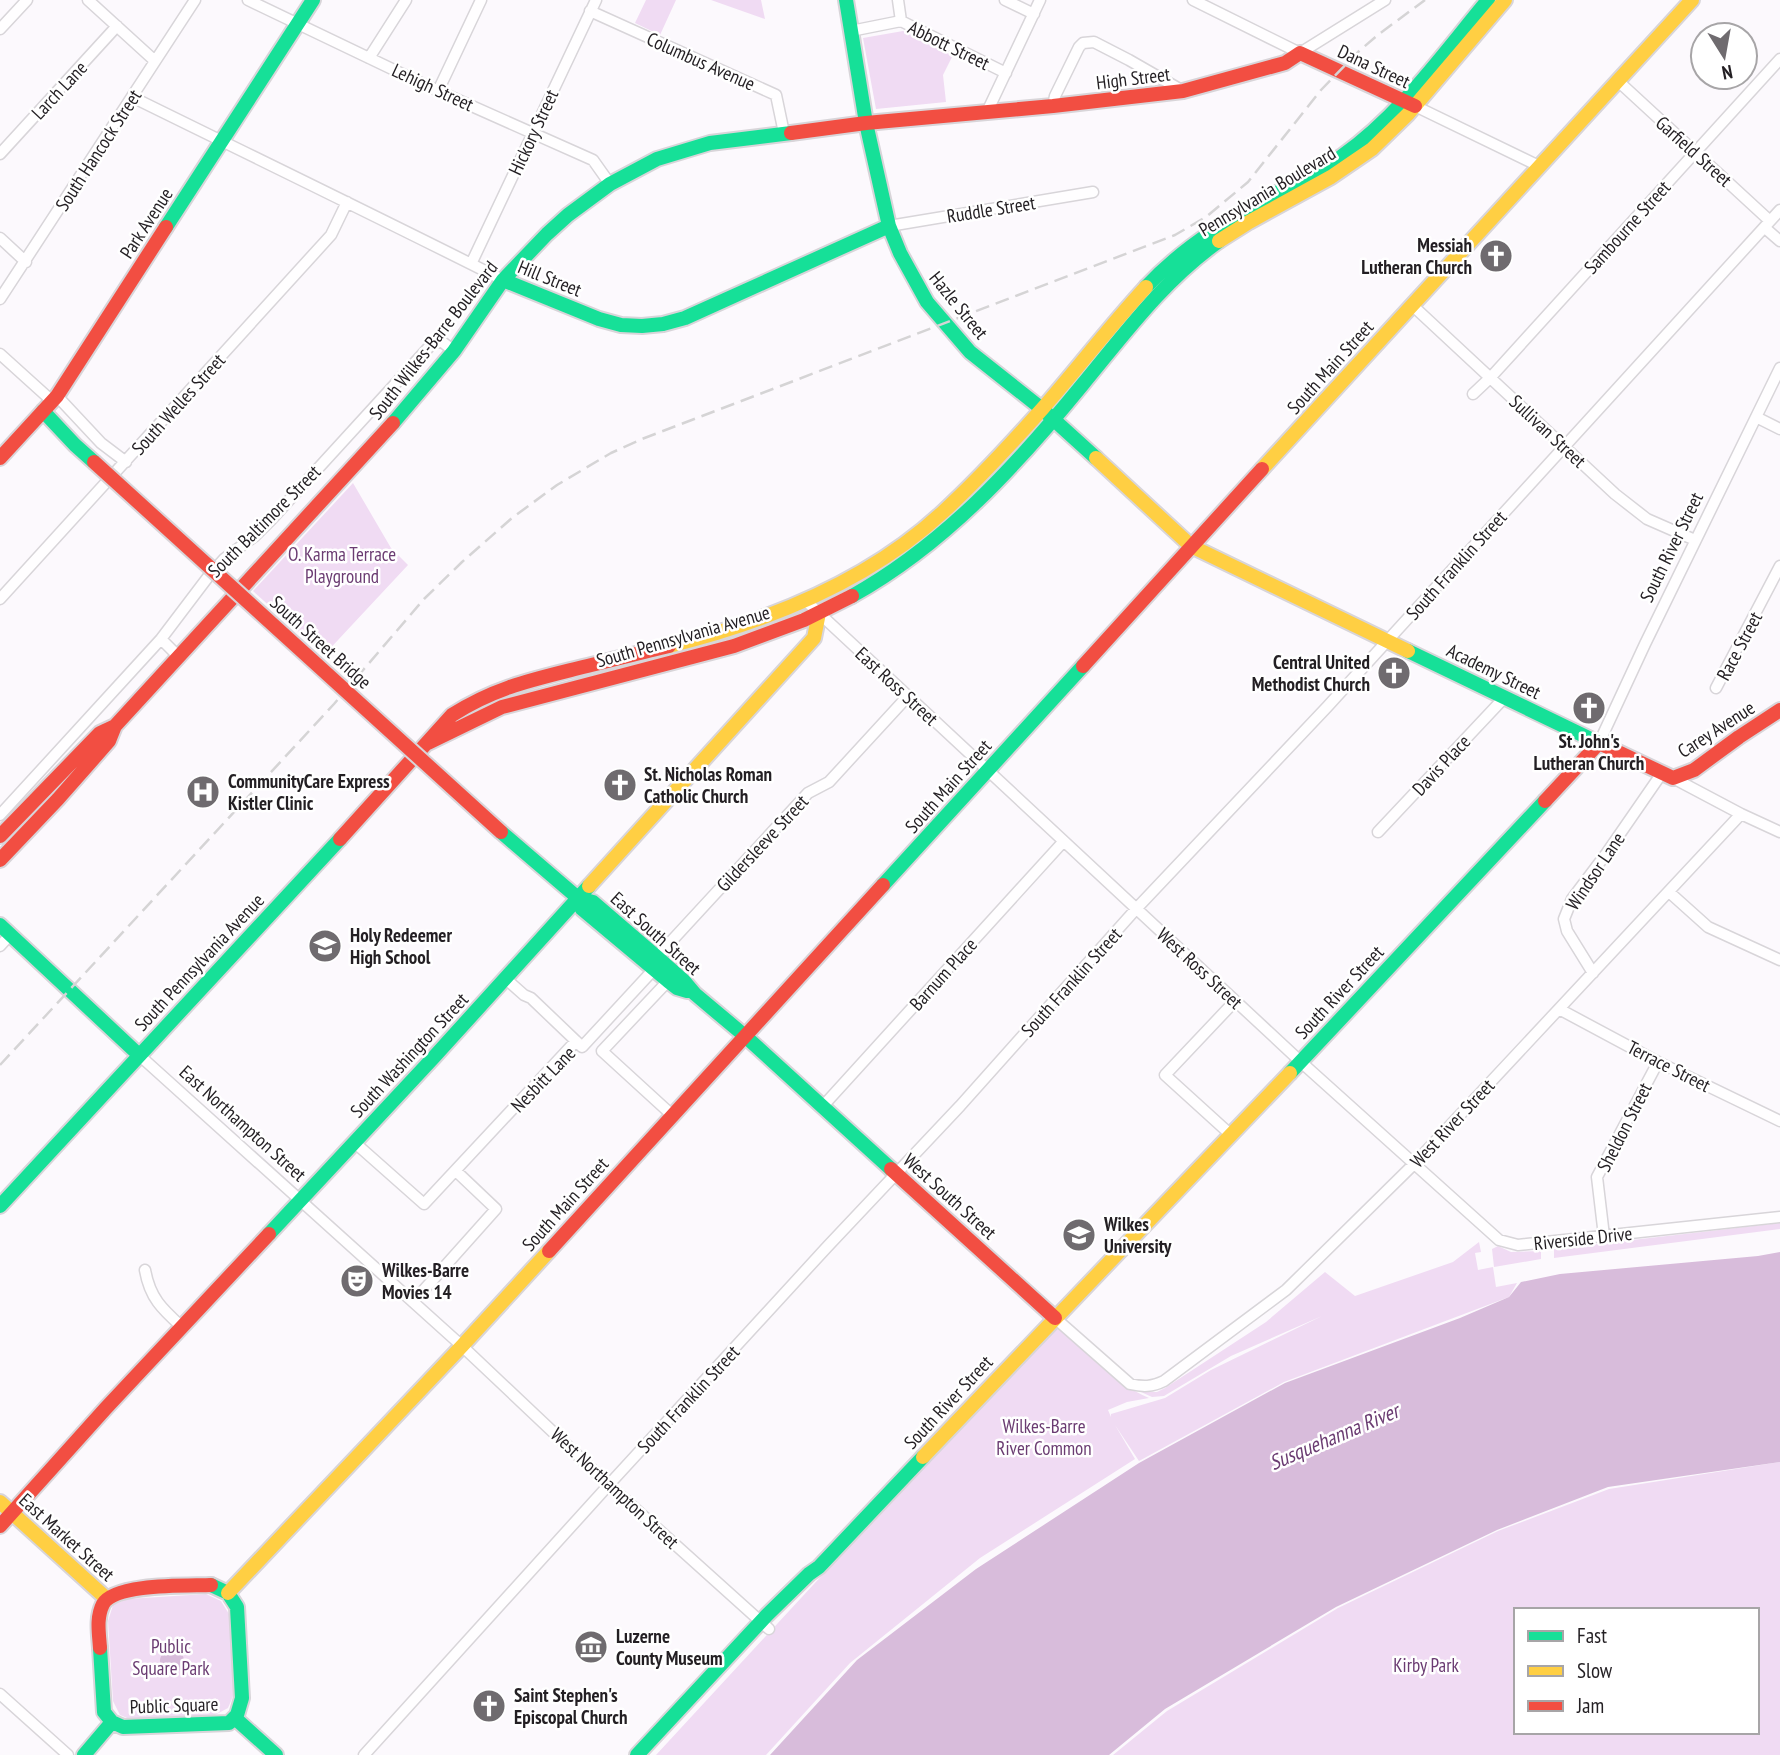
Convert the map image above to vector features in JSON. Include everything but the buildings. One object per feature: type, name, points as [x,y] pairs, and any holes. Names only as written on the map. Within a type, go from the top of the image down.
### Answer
[{"type":"main road","name":"Park Avenue","points":[[0,458],[51,403],[313,0]]},
{"type":"main road","name":"Hazle Street","points":[[846,0],[866,122],[889,226],[900,253],[927,302],[970,352],[1054,419],[1191,546]]},
{"type":"main road","name":"Pennsylvania Boulevard","points":[[1054,419],[1159,292],[1197,257],[1234,230],[1361,157],[1388,134],[1488,0]]},
{"type":"main road","name":"Pennsylvania Boulevard","points":[[1042,409],[1122,313],[1163,270],[1196,242],[1238,214],[1341,157],[1409,103],[1505,0]]},
{"type":"main road","name":"South Main Street","points":[[229,1593],[462,1346],[1692,0]]},
{"type":"main road","name":"High Street","points":[[866,122],[1053,106],[1183,91],[1285,63],[1300,53]]},
{"type":"main road","name":"Dana Street","points":[[1300,53],[1409,103]]},
{"type":"main road","name":"South Wilkes-Barre Boulevard","points":[[0,860],[109,741],[115,726],[388,429],[454,351],[503,280],[568,215],[610,184],[657,159],[683,150],[710,142],[866,122]]},
{"type":"main road","name":"Hill Street","points":[[503,280],[598,319],[642,326],[663,324],[685,318],[889,226]]},
{"type":"main road","name":"South Street Bridge","points":[[51,403],[75,445],[501,832],[578,898]]},
{"type":"main road","name":"South Pennsylvania Avenue","points":[[0,1206],[452,715],[496,691],[521,682],[714,635],[806,601],[891,553],[942,513],[1042,409]]},
{"type":"main road","name":"South Pennsylvania Avenue","points":[[427,744],[502,707],[734,646],[819,613],[870,586],[915,555],[971,508],[1054,419]]},
{"type":"main road","name":"Academy Street","points":[[1191,546],[1667,775]]},
{"type":"main road","name":"South Washington Street","points":[[0,1526],[106,1408],[506,979],[814,638],[819,613]]},
{"type":"main road","name":"Carey Avenue","points":[[1667,775],[1694,770],[1780,710]]},
{"type":"main road","name":"South Wilkes-Barre Boulevard","points":[[0,836],[100,733],[115,726]]},
{"type":"main road","name":"South River Street","points":[[651,1755],[808,1574],[818,1567],[1301,1062],[1599,743]]},
{"type":"main road","name":"East South Street","points":[[578,898],[582,909],[684,981],[695,994],[745,1036]]},
{"type":"main road","name":"East Northampton Street","points":[[5,930],[139,1055]]},
{"type":"main road","name":"East South Street","points":[[656,963],[668,981],[677,988],[695,994]]},
{"type":"main road","name":"West South Street","points":[[745,1036],[1055,1318]]},
{"type":"main road","name":"East Market Street","points":[[0,1502],[107,1599]]},
{"type":"main road","points":[[107,1599],[130,1589],[184,1586],[211,1585],[229,1593]]},
{"type":"main road","name":"Public Square","points":[[107,1599],[98,1619],[104,1712],[112,1722],[123,1727],[229,1723],[236,1719],[242,1698],[237,1607],[229,1593]]},
{"type":"main road","name":"South River Street","points":[[638,1755],[765,1626]]},
{"type":"main road","points":[[236,1719],[276,1755]]},
{"type":"main road","points":[[84,1755],[112,1722]]},
{"type":"street","points":[[0,29],[27,0]]},
{"type":"street","points":[[88,0],[155,61]]},
{"type":"street","name":"South Hancock Street","points":[[0,299],[195,0]]},
{"type":"street","name":"Lehigh Street","points":[[248,0],[438,91],[593,160],[610,184]]},
{"type":"street","points":[[369,58],[406,0]]},
{"type":"street","points":[[438,91],[481,0]]},
{"type":"street","name":"Hickory Street","points":[[471,264],[596,0]]},
{"type":"street","points":[[898,0],[901,22]]},
{"type":"street","points":[[1004,0],[1034,14]]},
{"type":"street","points":[[987,111],[1040,0]]},
{"type":"street","name":"Dana Street","points":[[1193,0],[1300,53]]},
{"type":"street","name":"High Street","points":[[1300,53],[1385,0]]},
{"type":"street","name":"Columbus Avenue","points":[[590,11],[776,95],[784,133]]},
{"type":"street","name":"Abbott Street","points":[[851,31],[901,22],[1006,73]]},
{"type":"street","name":"Larch Lane","points":[[0,154],[117,26]]},
{"type":"street","points":[[1053,106],[1055,96],[1083,43],[1094,42],[1183,91]]},
{"type":"street","name":"Sambourne Street","points":[[1473,394],[1780,59]]},
{"type":"street","name":"Garfield Street","points":[[1618,82],[1696,152],[1768,224]]},
{"type":"street","name":"Hill Street","points":[[132,97],[503,280]]},
{"type":"street","name":"Dana Street","points":[[1409,103],[1539,166]]},
{"type":"street","name":"Ruddle Street","points":[[889,226],[1093,191]]},
{"type":"street","name":"South Welles Street","points":[[0,599],[331,234],[347,202]]},
{"type":"street","name":"South Franklin Street","points":[[365,1755],[609,1485],[960,1106],[1136,909],[1297,740],[1780,210]]},
{"type":"street","points":[[1768,224],[1780,241]]},
{"type":"street","points":[[0,238],[26,262]]},
{"type":"street","name":"Sullivan Street","points":[[1412,305],[1615,494],[1647,519],[1695,540]]},
{"type":"street","name":"South Baltimore Street","points":[[0,815],[161,639],[224,559],[270,521],[429,347],[441,341],[454,351]]},
{"type":"street","points":[[0,354],[51,403],[126,462]]},
{"type":"street","name":"South River Street","points":[[1599,743],[1780,368]]},
{"type":"street","points":[[1756,417],[1780,429]]},
{"type":"street","name":"Race Street","points":[[1716,688],[1780,566]]},
{"type":"street","name":"East Ross Street","points":[[806,601],[988,771]]},
{"type":"street","points":[[161,639],[179,657]]},
{"type":"street","name":"Gildersleeve Street","points":[[656,963],[808,793],[829,782],[908,696]]},
{"type":"street","name":"Davis Place","points":[[1378,832],[1504,698]]},
{"type":"street","name":"West Ross Street","points":[[988,771],[1301,1062],[1415,1163]]},
{"type":"street","name":"Academy Street","points":[[1667,775],[1741,814],[1778,829]]},
{"type":"street","name":"Windsor Lane","points":[[1593,973],[1567,931],[1564,919],[1572,899],[1667,775]]},
{"type":"street","points":[[28,784],[36,800]]},
{"type":"street","name":"West River Street","points":[[1130,1384],[1143,1387],[1164,1381],[1286,1290],[1415,1163],[1741,814]]},
{"type":"street","name":"Barnum Place","points":[[823,1107],[1063,842]]},
{"type":"street","points":[[1669,891],[1708,927],[1780,960]]},
{"type":"street","points":[[0,946],[5,930]]},
{"type":"street","name":"Nesbitt Lane","points":[[354,1142],[424,1204],[576,1041],[582,1047],[656,963]]},
{"type":"street","points":[[506,979],[531,998],[576,1041]]},
{"type":"street","points":[[668,981],[602,1051],[672,1115]]},
{"type":"street","points":[[1230,1134],[1165,1075],[1235,1001]]},
{"type":"street","name":"Terrace Street","points":[[1559,1009],[1658,1062],[1780,1121]]},
{"type":"street","name":"East Northampton Street","points":[[139,1055],[462,1346]]},
{"type":"street","name":"Sheldon Street","points":[[1604,1236],[1597,1177],[1658,1062]]},
{"type":"street","name":"Riverside Drive","points":[[1415,1163],[1499,1240],[1518,1245],[1780,1217]]},
{"type":"street","points":[[413,1302],[496,1209],[456,1171]]},
{"type":"street","points":[[145,1270],[153,1297],[182,1327]]},
{"type":"street","name":"West South Street","points":[[1055,1318],[1130,1384]]},
{"type":"street","name":"West Northampton Street","points":[[462,1346],[609,1485],[765,1626]]},
{"type":"street","points":[[0,1694],[68,1755]]},
{"type":"green space","points":[[646,0],[676,0],[660,35],[635,23]]},
{"type":"green space","points":[[711,0],[761,0],[765,19]]},
{"type":"green space","points":[[903,31],[953,55],[943,75],[946,102],[876,109],[863,38]]},
{"type":"green space","name":"O. Karma Terrace Playground","points":[[353,483],[391,548],[408,565],[324,655],[253,591]]},
{"type":"green space","points":[[1780,1223],[1780,1229],[1554,1258],[1554,1249]]},
{"type":"green space","name":"Wilkes-Barre River Common","points":[[1479,1242],[1481,1252],[1475,1253],[1478,1270],[1493,1267],[1496,1287],[1517,1283],[1509,1297],[1284,1382],[1139,1461],[1115,1425],[1135,1459],[980,1558],[850,1663],[766,1755],[656,1755],[947,1440],[1054,1329],[1061,1329],[1124,1385],[1149,1398],[1127,1402],[1108,1410],[1111,1417],[1111,1414],[1165,1398],[1211,1370],[1322,1316],[1231,1356],[1164,1396],[1152,1397],[1141,1392],[1157,1392],[1165,1388],[1266,1322],[1325,1272],[1355,1296],[1453,1262]]},
{"type":"green space","points":[[1498,1246],[1511,1252],[1541,1251],[1541,1259],[1494,1267],[1492,1249]]},
{"type":"green space","name":"Kirby Park","points":[[1780,1462],[1780,1755],[1113,1755],[1167,1711],[1338,1608],[1498,1531],[1609,1489]]},
{"type":"green space","name":"Public Square Park","points":[[206,1594],[221,1601],[229,1614],[234,1694],[228,1708],[213,1716],[132,1720],[120,1715],[113,1701],[108,1621],[113,1605],[127,1599]]},
{"type":"water","name":"Susquehanna River","points":[[1780,1252],[1780,1462],[1608,1487],[1497,1530],[1336,1607],[1165,1709],[1109,1755],[770,1755],[857,1660],[976,1569],[1139,1463],[1285,1383],[1460,1318],[1509,1297],[1521,1282],[1560,1274]]},
{"type":"water","points":[[172,1649],[181,1652],[184,1661],[181,1670],[172,1673],[163,1670],[160,1661],[163,1652]]},
{"type":"railway","points":[[0,1065],[334,704],[424,599],[512,518],[557,485],[611,453],[642,439],[1175,235],[1206,217],[1248,182],[1321,90],[1358,52],[1425,0]]},
{"type":"traffic: fast","points":[[166,227],[313,0]]},
{"type":"traffic: fast","points":[[846,0],[866,123],[889,226],[900,253],[927,302],[970,352],[1042,409],[1096,458]]},
{"type":"traffic: fast","points":[[1146,287],[1194,244],[1248,209],[1329,165],[1363,140],[1420,83],[1488,0]]},
{"type":"traffic: fast","points":[[393,423],[454,351],[503,280],[568,215],[610,184],[657,159],[710,143],[791,133]]},
{"type":"traffic: fast","points":[[503,280],[599,319],[621,325],[663,324],[685,318],[889,226]]},
{"type":"traffic: fast","points":[[852,596],[918,552],[977,501],[1058,415],[1130,326],[1163,290],[1219,241]]},
{"type":"traffic: fast","points":[[43,411],[94,462]]},
{"type":"traffic: fast","points":[[1408,651],[1599,743]]},
{"type":"traffic: fast","points":[[883,885],[1083,666]]},
{"type":"traffic: fast","points":[[1290,1073],[1545,801]]},
{"type":"traffic: fast","points":[[501,832],[578,898],[593,902],[657,957],[891,1169]]},
{"type":"traffic: fast","points":[[0,1206],[340,839]]},
{"type":"traffic: fast","points":[[269,1234],[589,886]]},
{"type":"traffic: fast","points":[[578,898],[582,909],[668,981],[687,991]]},
{"type":"traffic: fast","points":[[0,925],[139,1055]]},
{"type":"traffic: fast","points":[[637,1755],[767,1615],[819,1567],[923,1457]]},
{"type":"traffic: fast","points":[[100,1648],[104,1712],[112,1722],[123,1727],[229,1723],[237,1715],[242,1698],[237,1607],[228,1593],[211,1585]]},
{"type":"traffic: fast","points":[[236,1719],[276,1755]]},
{"type":"traffic: fast","points":[[84,1755],[112,1722]]},
{"type":"traffic: slow","points":[[1219,241],[1331,177],[1372,149],[1408,114],[1505,0]]},
{"type":"traffic: slow","points":[[1262,469],[1692,0]]},
{"type":"traffic: slow","points":[[669,646],[742,625],[815,596],[883,559],[914,537],[982,475],[1146,287]]},
{"type":"traffic: slow","points":[[1096,458],[1191,546],[1408,651]]},
{"type":"traffic: slow","points":[[589,886],[814,638],[819,613]]},
{"type":"traffic: slow","points":[[923,1457],[1290,1073]]},
{"type":"traffic: slow","points":[[228,1593],[549,1251]]},
{"type":"traffic: slow","points":[[0,1502],[107,1599]]},
{"type":"traffic: jam","points":[[791,133],[1183,91],[1285,63],[1300,53],[1415,106]]},
{"type":"traffic: jam","points":[[0,458],[57,396],[166,227]]},
{"type":"traffic: jam","points":[[0,836],[100,733],[115,726],[393,423]]},
{"type":"traffic: jam","points":[[94,462],[501,832]]},
{"type":"traffic: jam","points":[[1083,666],[1262,469]]},
{"type":"traffic: jam","points":[[428,743],[502,707],[734,646],[804,620],[852,596]]},
{"type":"traffic: jam","points":[[340,839],[452,715],[498,691],[529,681],[669,646]]},
{"type":"traffic: jam","points":[[1545,801],[1599,743],[1673,778],[1694,770],[1780,710]]},
{"type":"traffic: jam","points":[[0,860],[109,741],[115,726]]},
{"type":"traffic: jam","points":[[549,1251],[883,885]]},
{"type":"traffic: jam","points":[[891,1169],[1055,1318]]},
{"type":"traffic: jam","points":[[0,1526],[269,1234]]},
{"type":"traffic: jam","points":[[100,1648],[99,1615],[103,1604],[110,1597],[136,1589],[211,1585]]},
{"type":"place","name":"Messiah Lutheran Church","points":[[1496,256]]},
{"type":"place","name":"Central United Methodist Church","points":[[1394,673]]},
{"type":"place","name":"St. John's Lutheran Church","points":[[1589,708]]},
{"type":"place","name":"St. Nicholas Roman Catholic Church","points":[[620,785]]},
{"type":"place","name":"CommunityCare Express Kistler Clinic","points":[[203,792]]},
{"type":"place","name":"Holy Redeemer High School","points":[[325,946]]},
{"type":"place","name":"Wilkes University","points":[[1079,1235]]},
{"type":"place","name":"Wilkes-Barre Movies 14","points":[[357,1281]]},
{"type":"place","name":"Luzerne County Museum","points":[[591,1647]]},
{"type":"place","name":"Saint Stephen's Episcopal Church","points":[[489,1706]]}]
